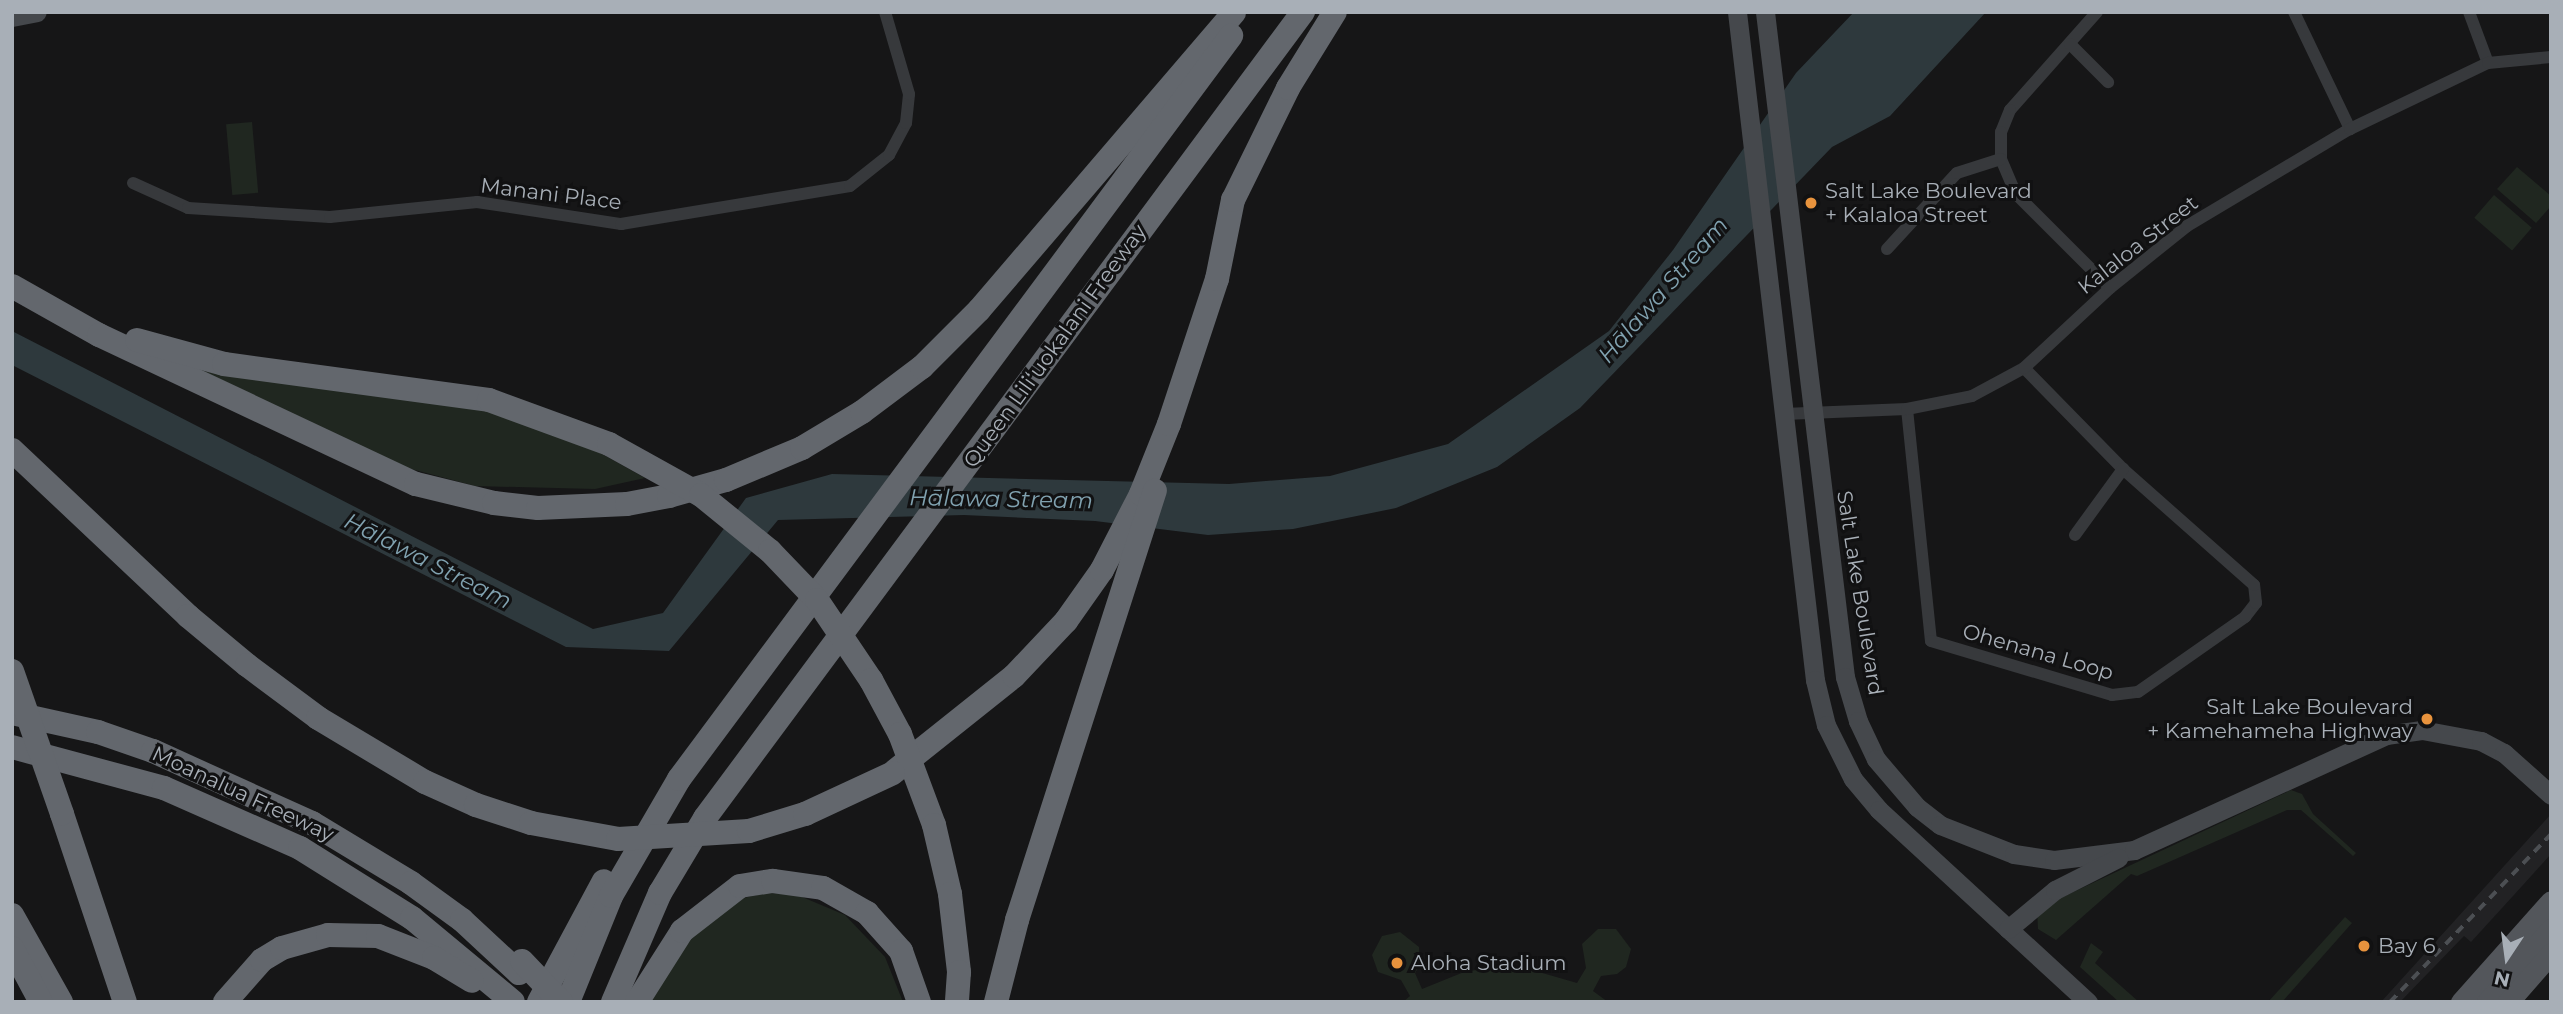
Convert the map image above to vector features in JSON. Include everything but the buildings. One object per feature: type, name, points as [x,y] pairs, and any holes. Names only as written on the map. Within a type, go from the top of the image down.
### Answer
[{"type":"highway","points":[[12,286],[99,335],[416,485],[468,499],[527,507],[627,504],[703,486],[767,464],[831,431],[895,388],[979,310],[1196,72],[1234,12]]},
{"type":"highway","name":"Queen Liliʻuokalani Freeway","points":[[568,1002],[611,896],[679,779],[914,468],[1196,72],[1247,12]]},
{"type":"highway","name":"Queen Liliʻuokalani Freeway","points":[[613,1002],[660,893],[705,818],[1303,12]]},
{"type":"highway","points":[[996,1002],[1017,920],[1140,546],[1154,474],[1217,279],[1233,200],[1288,88],[1335,12]]},
{"type":"highway","points":[[12,286],[180,354],[489,400],[609,444],[701,495],[770,551],[817,600],[871,680],[900,734],[934,825],[950,894],[958,972],[957,1002]]},
{"type":"highway","points":[[12,450],[237,657],[318,718],[425,782],[476,805],[563,831],[618,839],[717,836],[778,823],[893,773],[1014,676],[1066,621],[1115,545],[1154,474]]},
{"type":"highway","points":[[12,671],[125,1002]]},
{"type":"highway","points":[[12,706],[98,732]]},
{"type":"highway","name":"Moanalua Freeway","points":[[12,713],[98,732],[262,798],[411,883],[521,967]]},
{"type":"highway","name":"Moanalua Freeway","points":[[12,747],[163,788],[300,848],[412,918],[506,1001]]},
{"type":"highway","points":[[539,1002],[585,911],[679,779]]},
{"type":"highway","points":[[637,1002],[682,931],[740,886],[773,881],[823,888],[867,913],[901,951],[919,1002]]},
{"type":"highway","points":[[12,915],[61,1002]]},
{"type":"highway","points":[[225,1002],[244,975],[282,948],[328,935],[355,934],[378,936],[433,958],[461,972],[506,1001]]},
{"type":"highway","points":[[12,948],[41,1002]]},
{"type":"highway","points":[[521,967],[546,1002]]},
{"type":"highway","points":[[521,967],[561,1002]]},
{"type":"main road","points":[[12,17],[37,12]]},
{"type":"main road","points":[[1737,12],[1815,680],[1838,754],[1860,790],[1879,810],[2088,1002]]},
{"type":"main road","name":"Salt Lake Boulevard","points":[[1765,12],[1811,416],[1845,677],[1858,721],[1876,759],[1917,807],[1940,825],[2014,854],[2054,860],[2134,850],[2386,735],[2422,730],[2449,731],[2493,747],[2551,795]]},
{"type":"main road","points":[[2008,929],[2055,890],[2134,850]]},
{"type":"main road","points":[[2461,1002],[2551,901]]},
{"type":"main road","points":[[2487,1002],[2551,929]]},
{"type":"main road","points":[[2508,1002],[2550,955]]},
{"type":"street","name":"Manani Place","points":[[133,183],[188,208],[330,217],[477,202],[621,224],[850,187],[889,155],[906,123],[909,94],[885,12]]},
{"type":"street","points":[[2097,12],[2010,110],[2001,132],[2001,159],[2017,194],[2109,288]]},
{"type":"street","points":[[2294,12],[2350,129]]},
{"type":"street","points":[[2469,12],[2488,63]]},
{"type":"street","points":[[2070,44],[2108,82]]},
{"type":"street","name":"Kalaloa Street","points":[[1784,414],[1811,416],[1907,409],[1972,396],[2024,368],[2109,288],[2187,226],[2350,129],[2488,63],[2551,57]]},
{"type":"street","points":[[1887,249],[1957,173],[2001,159]]},
{"type":"street","name":"Ohenana Loop","points":[[1907,409],[1931,641],[2112,695],[2137,692],[2245,617],[2256,603],[2254,585],[2123,469],[2024,368]]},
{"type":"street","points":[[2075,535],[2123,469]]},
{"type":"shaded area","points":[[252,122],[258,193],[232,195],[226,124]]},
{"type":"shaded area","points":[[2517,167],[2551,196],[2551,206],[2536,223],[2497,189]]},
{"type":"shaded area","points":[[2494,195],[2532,228],[2512,250],[2474,218]]},
{"type":"shaded area","points":[[191,367],[481,408],[579,441],[645,478],[595,489],[475,486],[400,466]]},
{"type":"shaded area","points":[[2291,790],[2302,794],[2313,814],[2356,853],[2353,856],[2301,810],[2287,810],[2137,876],[2131,874],[2056,940],[2038,929],[2037,909]]},
{"type":"shaded area","points":[[2551,814],[2551,854],[2471,942],[2464,936],[2400,1002],[2381,1002]]},
{"type":"shaded area","points":[[766,893],[795,894],[845,915],[885,957],[903,1002],[638,1002],[659,965],[734,900]]},
{"type":"shaded area","points":[[2345,917],[2352,923],[2282,1002],[2268,1002]]},
{"type":"shaded area","name":"Aloha Stadium","points":[[1598,929],[1616,929],[1631,949],[1626,967],[1617,974],[1601,976],[1593,991],[1608,1002],[1403,1002],[1410,996],[1401,980],[1378,972],[1372,955],[1382,936],[1400,932],[1419,947],[1420,965],[1415,973],[1422,989],[1464,972],[1494,967],[1525,968],[1577,983],[1586,968],[1582,944]]},
{"type":"shaded area","points":[[2091,943],[2103,952],[2095,963],[2139,1002],[2119,1002],[2080,967]]},
{"type":"water","name":"Hālawa Stream","points":[[1854,12],[1986,12],[1890,116],[1832,147],[1580,408],[1497,467],[1396,508],[1293,529],[1208,535],[1095,521],[964,515],[778,520],[669,651],[566,647],[12,365],[12,331],[593,629],[663,613],[746,498],[832,474],[1229,484],[1330,476],[1448,444],[1609,331],[1673,250],[1796,73]]},
{"type":"railway","points":[[2390,1002],[2551,834]]},
{"type":"place","name":"Salt Lake Boulevard + Kalaloa Street","points":[[1811,203]]},
{"type":"place","name":"Salt Lake Boulevard + Kamehameha Highway","points":[[2427,719]]},
{"type":"place","name":"Bay 6","points":[[2364,946]]},
{"type":"place","name":"Aloha Stadium","points":[[1397,963]]}]
